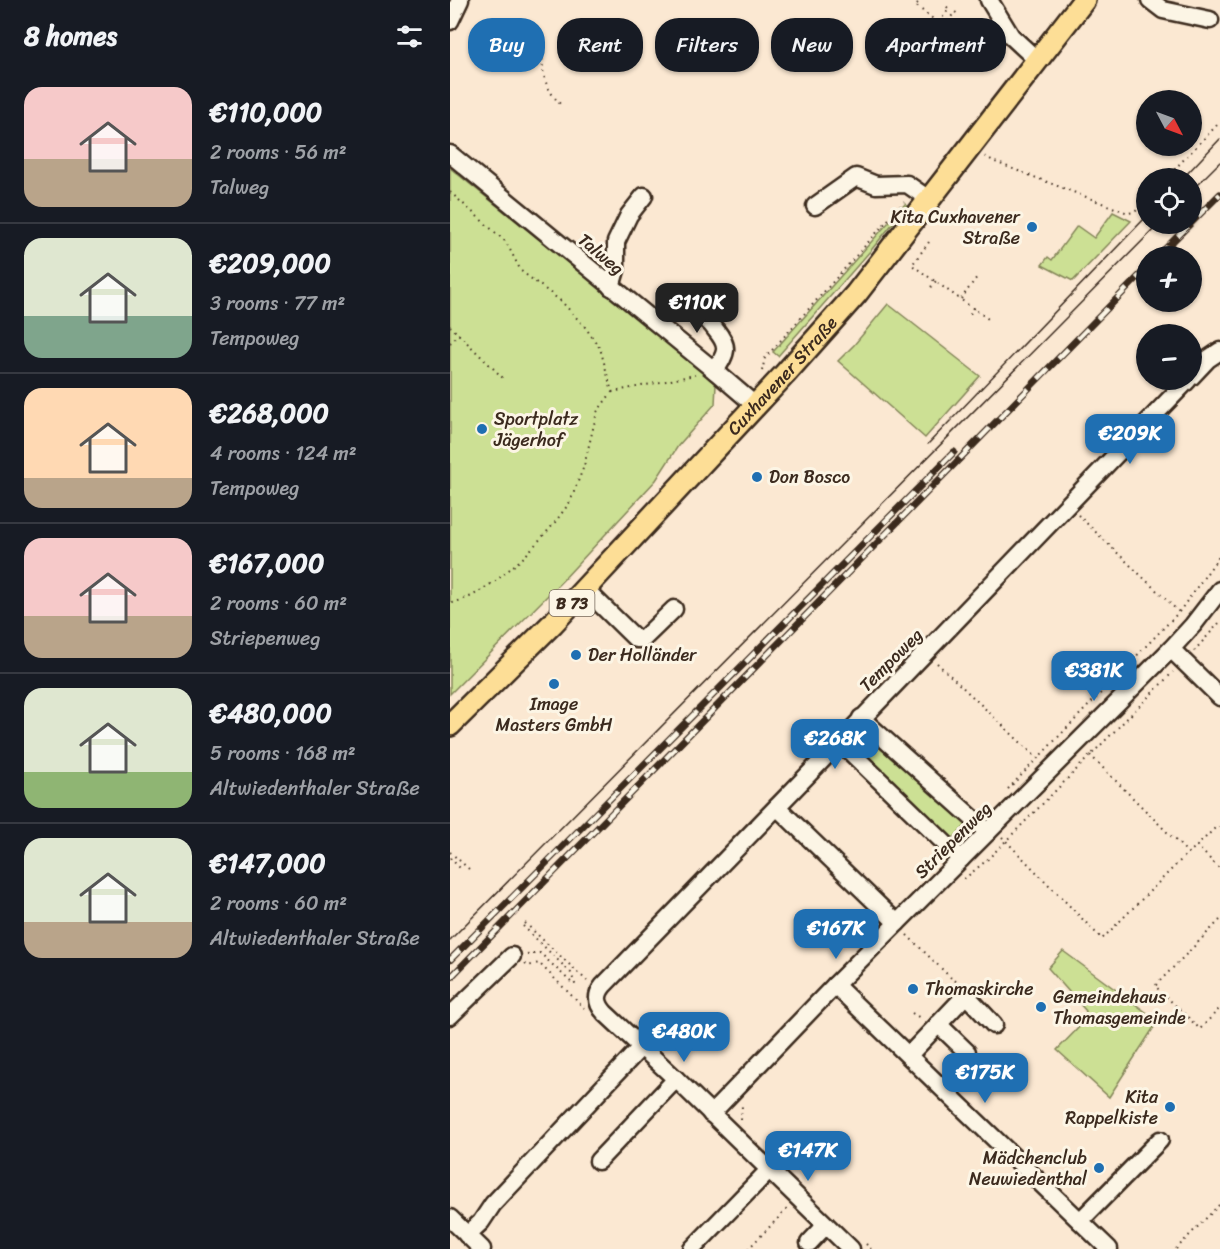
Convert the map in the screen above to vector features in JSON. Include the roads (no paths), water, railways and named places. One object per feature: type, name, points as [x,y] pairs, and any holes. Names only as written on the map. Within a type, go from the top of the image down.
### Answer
[{"type":"main road","name":"Cuxhavener Straße","points":[[450,724],[585,589],[756,406],[855,294],[1084,0]]},
{"type":"street","points":[[450,21],[460,0]]},
{"type":"street","points":[[989,0],[1011,36],[1038,61]]},
{"type":"street","points":[[1150,0],[1163,10],[1210,20]]},
{"type":"street","name":"Talweg","points":[[450,154],[756,406]]},
{"type":"street","points":[[815,206],[856,177],[876,185],[906,184],[930,200]]},
{"type":"street","points":[[611,287],[616,270],[616,242],[629,215],[644,196]]},
{"type":"street","points":[[700,317],[712,324],[726,345],[715,371]]},
{"type":"street","name":"Tempoweg","points":[[1202,365],[1220,351]]},
{"type":"street","name":"Tempoweg","points":[[641,1047],[602,1010],[598,1001],[599,991],[1178,390]]},
{"type":"street","points":[[585,589],[636,639],[643,639],[674,609]]},
{"type":"street","name":"Striepenweg","points":[[711,1114],[835,985],[1171,649],[1193,626],[1220,590]]},
{"type":"street","points":[[1171,649],[1220,697]]},
{"type":"street","points":[[861,718],[990,830]]},
{"type":"street","points":[[839,741],[961,860]]},
{"type":"street","points":[[777,807],[897,923]]},
{"type":"street","points":[[450,1016],[512,956]]},
{"type":"street","points":[[835,985],[1109,1249]]},
{"type":"street","points":[[909,1055],[966,995],[994,1025]]},
{"type":"street","points":[[938,1024],[967,1052]]},
{"type":"street","points":[[467,1235],[481,1222],[493,1203],[641,1047],[851,1249]]},
{"type":"street","points":[[598,1161],[676,1079]]},
{"type":"street","points":[[1080,1221],[1160,1140]]},
{"type":"street","points":[[692,1249],[769,1170]]},
{"type":"street","points":[[450,1218],[482,1249]]},
{"type":"street","points":[[809,1243],[826,1225]]},
{"type":"tram line","points":[[1192,168],[1220,139]]},
{"type":"tram line","points":[[1202,180],[1220,162]]},
{"type":"tram line","points":[[928,444],[1136,227]]},
{"type":"tram line","points":[[450,940],[1149,234]]},
{"type":"railway","points":[[1168,246],[1220,194]]},
{"type":"railway","points":[[450,978],[1136,279]]},
{"type":"railway","points":[[450,960],[954,452]]},
{"type":"place","name":"Kita Cuxhavener Straße","points":[[1032,227]]},
{"type":"place","name":"Sportplatz Jägerhof","points":[[482,429]]},
{"type":"place","name":"Don Bosco","points":[[757,477]]},
{"type":"place","name":"Der Holländer","points":[[576,655]]},
{"type":"place","name":"Image Masters GmbH","points":[[554,684]]},
{"type":"place","name":"Thomaskirche","points":[[913,989]]},
{"type":"place","name":"Gemeindehaus Thomasgemeinde","points":[[1041,1007]]},
{"type":"place","name":"Kita Rappelkiste","points":[[1170,1107]]},
{"type":"place","name":"Mädchenclub Neuwiedenthal","points":[[1099,1168]]}]
